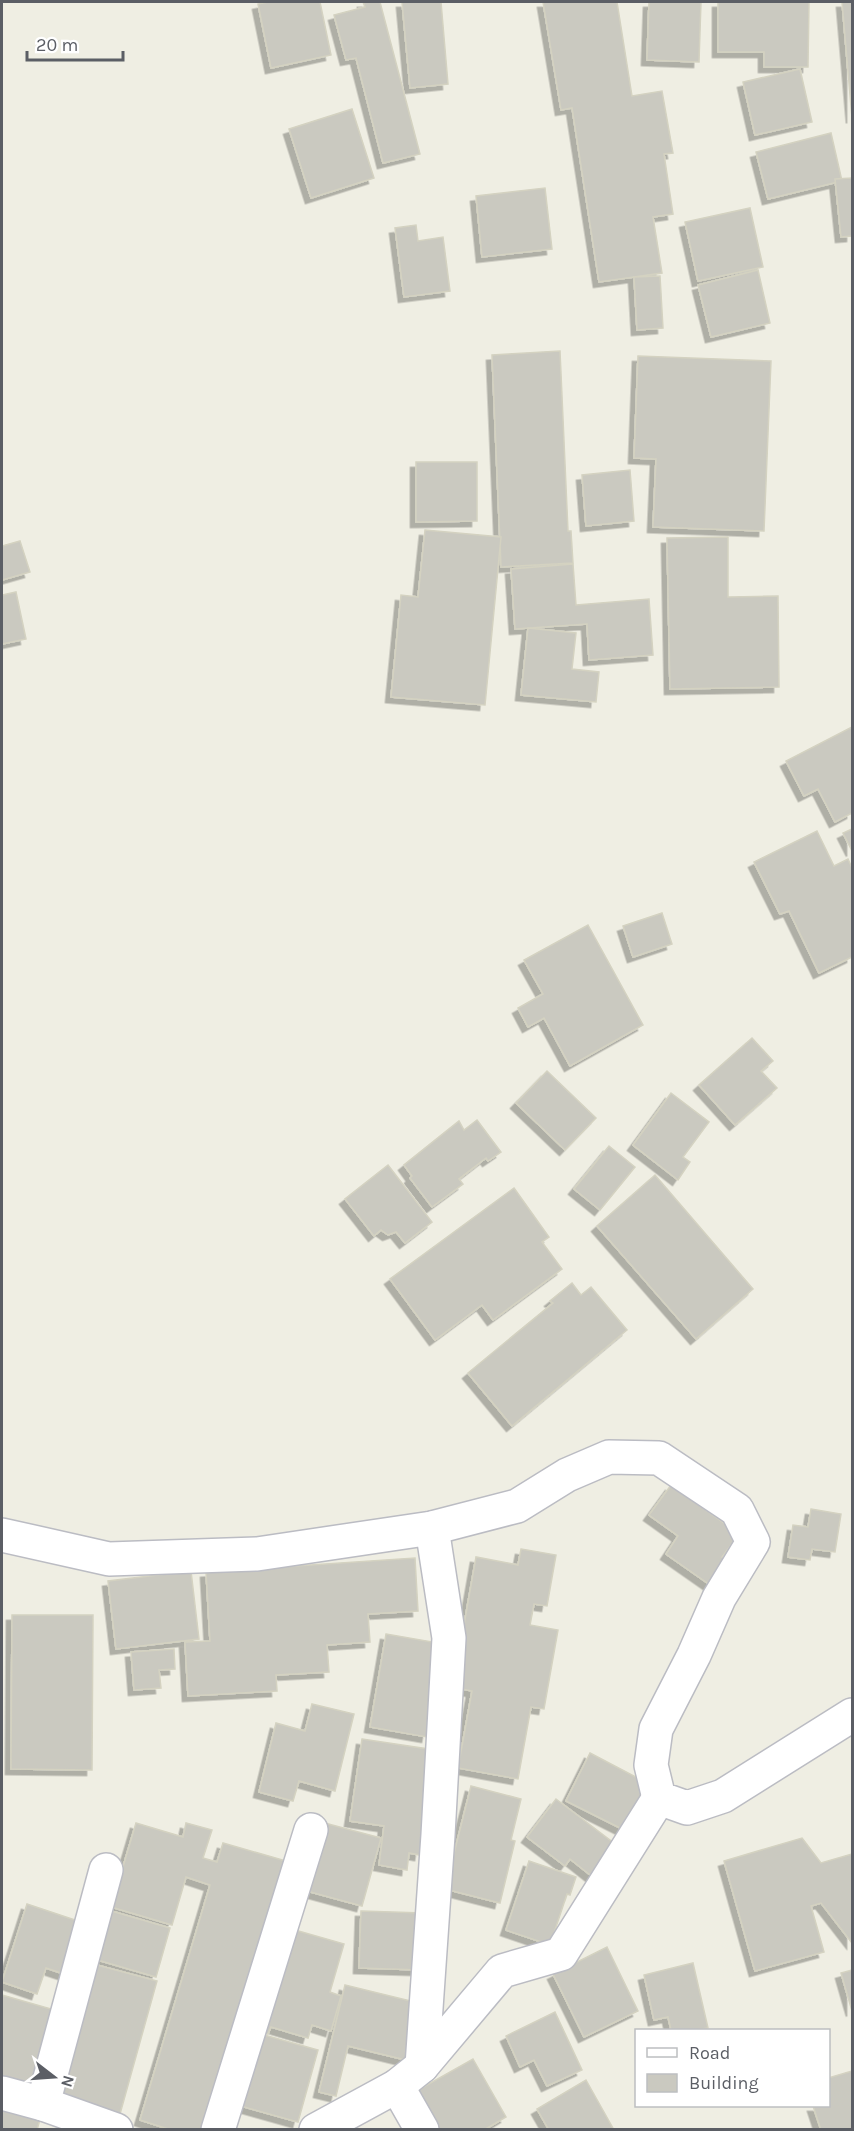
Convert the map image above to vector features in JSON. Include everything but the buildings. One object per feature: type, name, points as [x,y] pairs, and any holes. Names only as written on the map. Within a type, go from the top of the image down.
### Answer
[{"type":"street","points":[[2,1535],[109,1560],[257,1554],[432,1528],[517,1506],[567,1475],[609,1457],[659,1458],[737,1510],[753,1542],[719,1598],[694,1655],[656,1728],[651,1765],[659,1798],[561,1954],[502,1971],[409,2076],[316,2130]]},
{"type":"street","points":[[422,2130],[409,2076],[438,1834],[449,1638],[432,1528]]},
{"type":"street","points":[[659,1798],[687,1808],[723,1796],[852,1715]]},
{"type":"street","points":[[218,2130],[311,1830]]},
{"type":"street","points":[[43,2104],[106,1870]]},
{"type":"street","points":[[2,2093],[43,2104],[116,2130]]}]
